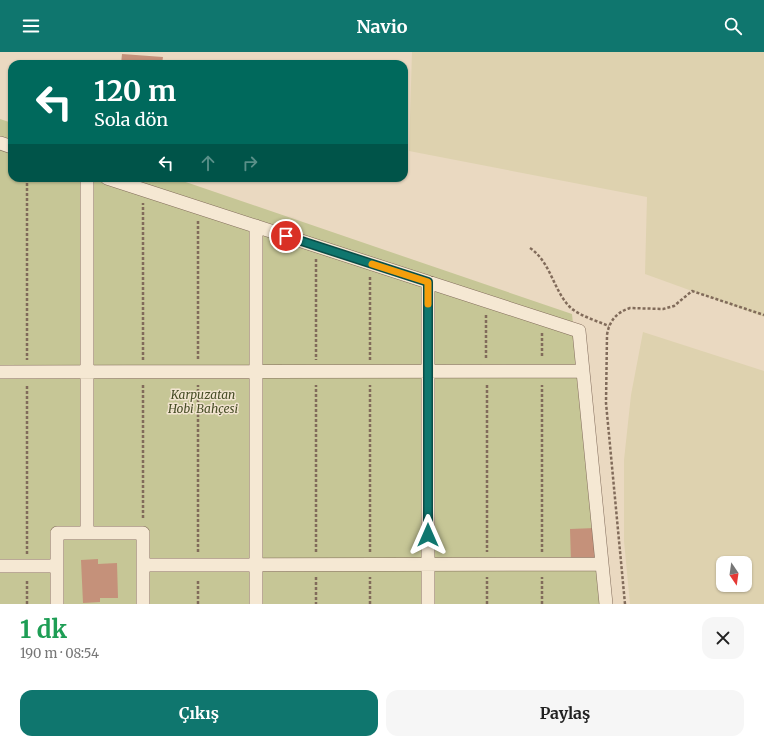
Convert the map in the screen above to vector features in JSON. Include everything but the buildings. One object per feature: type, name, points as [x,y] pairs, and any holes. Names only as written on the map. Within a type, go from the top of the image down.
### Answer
[{"type":"street","points":[[87,182],[87,534]]},
{"type":"street","points":[[119,182],[579,331],[606,604]]},
{"type":"street","points":[[256,226],[256,604]]},
{"type":"street","points":[[428,282],[428,604]]},
{"type":"street","points":[[0,372],[583,371]]},
{"type":"street","points":[[57,604],[57,533],[143,533],[143,604]]},
{"type":"street","points":[[143,565],[602,564]]},
{"type":"street","points":[[0,566],[57,566]]},
{"type":"path","points":[[27,182],[27,604]]},
{"type":"path","points":[[143,527],[144,190]]},
{"type":"path","points":[[198,208],[198,604]]},
{"type":"path","points":[[316,246],[316,604]]},
{"type":"path","points":[[530,248],[545,263],[562,295],[571,308],[579,314],[609,326]]},
{"type":"path","points":[[370,263],[370,604]]},
{"type":"path","points":[[625,604],[606,403],[607,335],[609,326],[617,314],[626,309],[663,309],[674,306],[692,291],[764,316]]},
{"type":"path","points":[[486,301],[486,604]]},
{"type":"path","points":[[542,319],[542,604]]},
{"type":"shaded area","points":[[412,52],[764,52],[764,317],[645,274],[647,197],[409,151]]},
{"type":"shaded area","points":[[643,332],[764,371],[764,604],[630,604],[624,541],[624,460],[631,395]]},
{"type":"green space","name":"Karpuzatan Hobi Bahçesi","points":[[0,119],[8,122],[8,182],[186,182],[572,314],[601,604],[0,604]]},
{"type":"slow traffic","points":[[372,264],[428,282],[428,304]]},
{"type":"route","points":[[286,236],[428,282],[428,535]]}]
